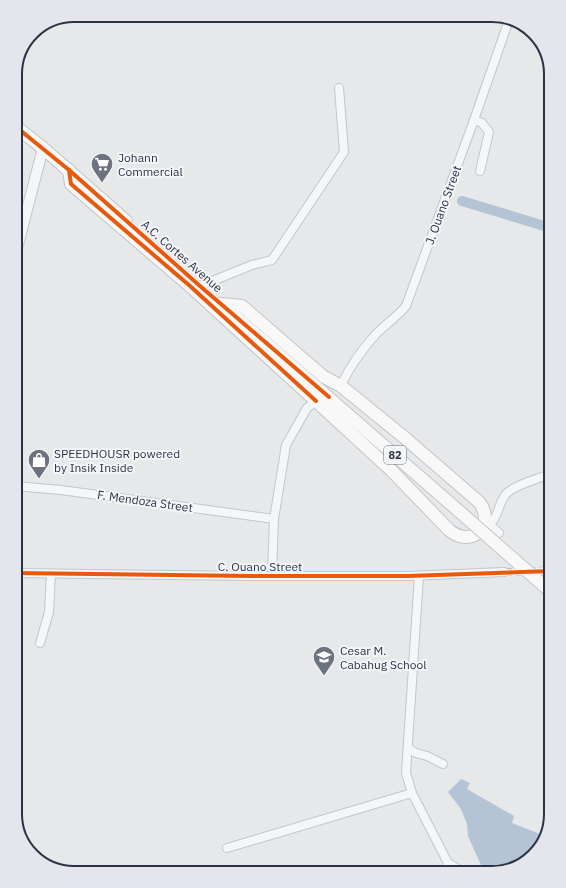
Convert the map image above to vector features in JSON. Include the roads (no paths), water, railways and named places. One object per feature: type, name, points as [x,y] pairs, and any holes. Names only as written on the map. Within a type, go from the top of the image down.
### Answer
[{"type":"main road","name":"A.C. Cortes Avenue","points":[[22,130],[544,586]]},
{"type":"main road","points":[[69,170],[71,184],[190,286],[316,401],[391,470],[453,534],[461,537],[470,537],[476,535],[486,526],[484,513],[479,502],[405,438],[341,386],[324,377],[242,306],[221,304]]},
{"type":"street","name":"J. Ouano Street","points":[[341,386],[346,373],[377,334],[399,315],[406,306],[507,25]]},
{"type":"street","points":[[200,286],[252,265],[272,260],[344,152],[338,88]]},
{"type":"street","points":[[474,120],[482,123],[489,132],[480,171]]},
{"type":"street","points":[[22,229],[43,148]]},
{"type":"street","points":[[272,576],[274,519],[286,445],[307,408],[316,401]]},
{"type":"street","points":[[500,533],[486,526],[496,517],[508,492],[544,477]]},
{"type":"street","name":"F. Mendoza Street","points":[[22,487],[61,490],[274,519]]},
{"type":"street","name":"C. Ouano Street","points":[[22,573],[419,576],[504,572]]},
{"type":"street","points":[[40,643],[48,612],[51,574]]},
{"type":"street","points":[[419,576],[409,749],[406,773],[412,793],[448,864],[452,866]]},
{"type":"street","points":[[409,749],[443,764]]},
{"type":"street","points":[[227,848],[412,793]]},
{"type":"water","points":[[461,779],[470,783],[467,789],[514,816],[512,823],[540,834],[533,846],[515,861],[502,865],[483,866],[481,865],[468,836],[467,824],[461,809],[448,792]]},
{"type":"waterway","points":[[462,201],[544,226]]},
{"type":"tunnel","points":[[504,572],[543,571]]},
{"type":"place","name":"Johann Commercial","points":[[102,184]]},
{"type":"place","name":"SPEEDHOUSR powered by Insik Inside","points":[[39,480]]},
{"type":"place","name":"Cesar M. Cabahug School","points":[[324,676]]}]
